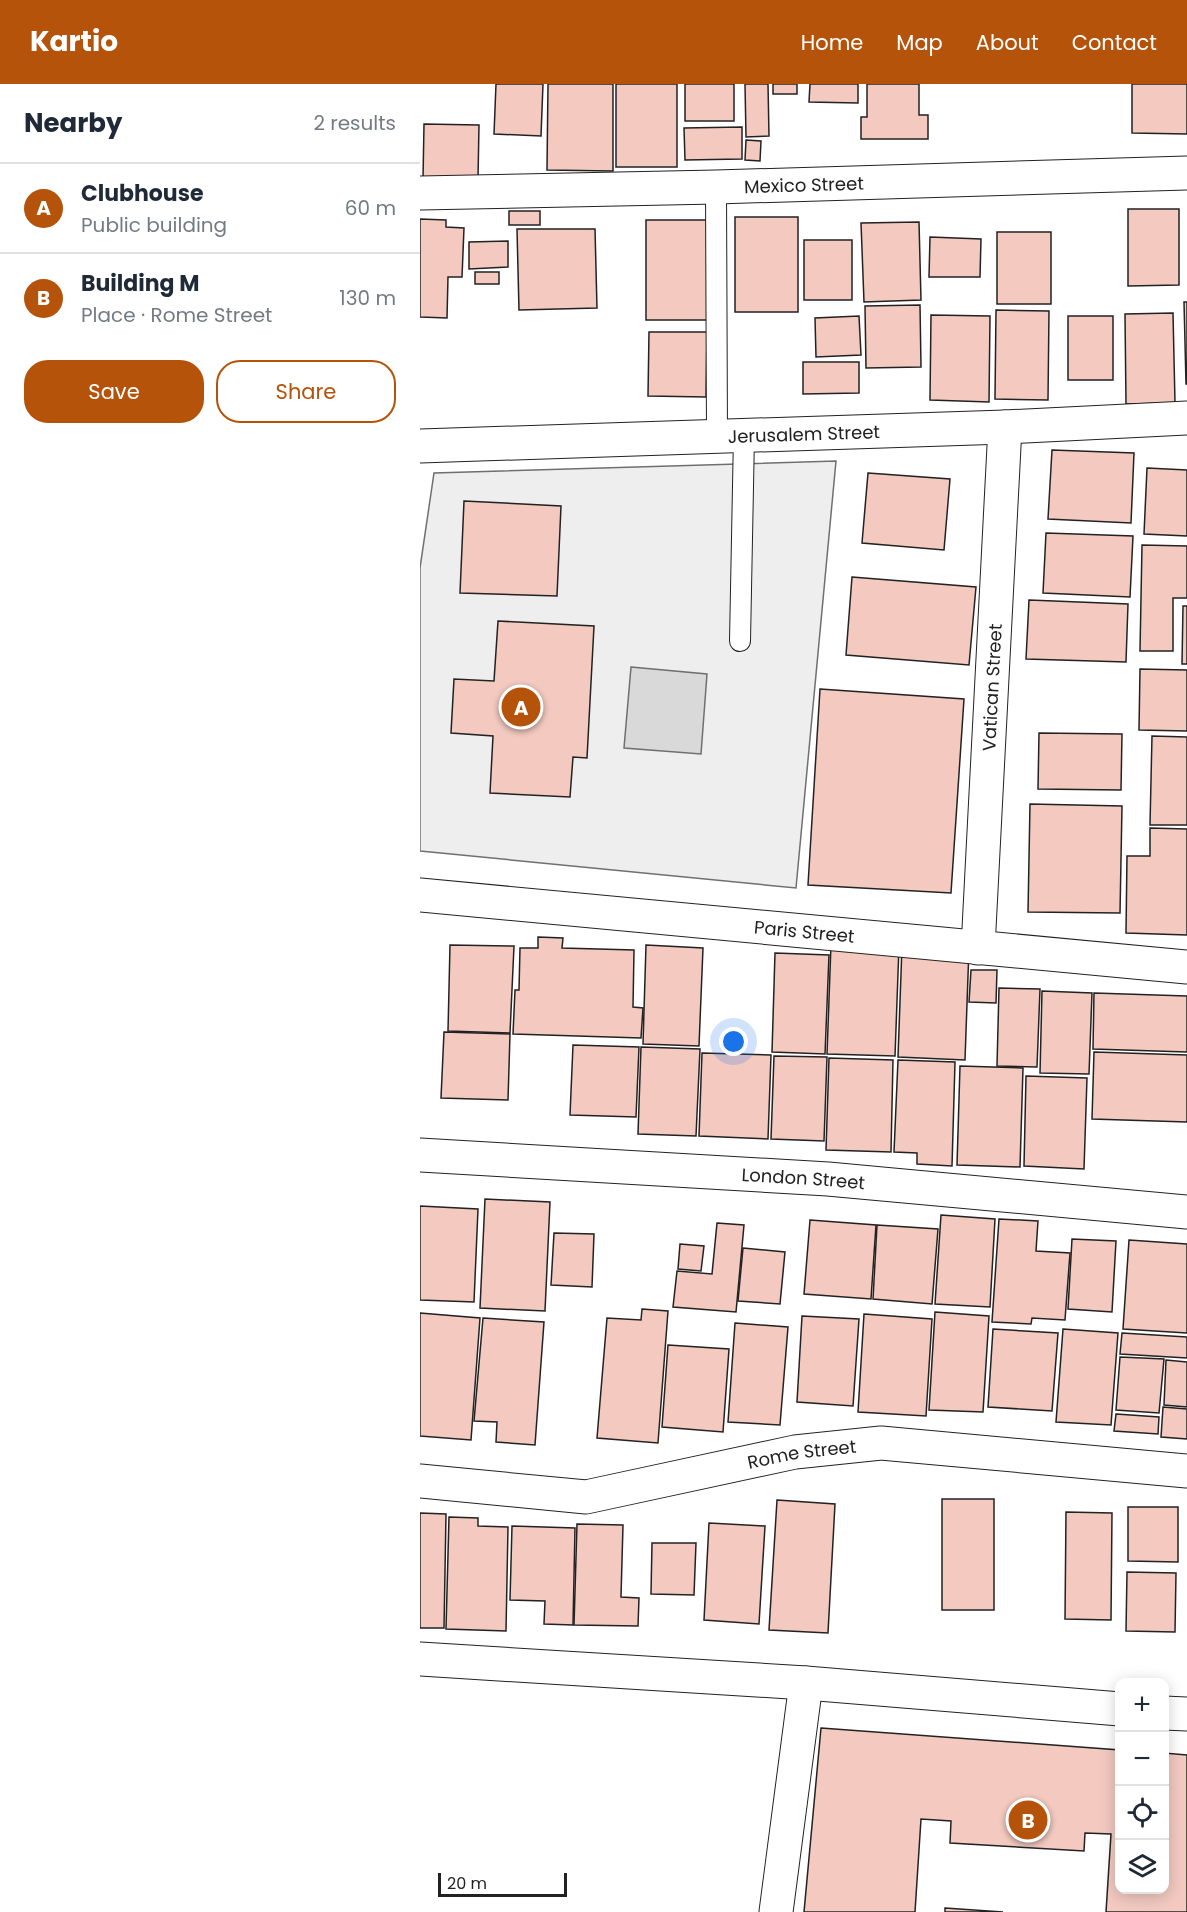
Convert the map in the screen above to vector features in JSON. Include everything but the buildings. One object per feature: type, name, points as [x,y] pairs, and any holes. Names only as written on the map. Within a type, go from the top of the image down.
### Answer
[{"type":"street","name":"Mexico Street","points":[[420,193],[716,187],[1187,172]]},
{"type":"street","name":"Jerusalem Street","points":[[420,446],[1005,427],[1187,418]]},
{"type":"street","name":"Vatican Street","points":[[978,948],[1005,427]]},
{"type":"street","name":"Paris Street","points":[[420,895],[1187,968]]},
{"type":"street","name":"London Street","points":[[420,1155],[828,1179],[1187,1212]]},
{"type":"street","name":"Rome Street","points":[[420,1481],[586,1497],[795,1452],[881,1443],[1187,1471]]},
{"type":"street","points":[[420,1659],[806,1683],[1115,1709]]},
{"type":"street","points":[[776,1912],[806,1683]]},
{"type":"street","points":[[1169,1713],[1187,1714]]},
{"type":"lane","points":[[716,187],[740,641]]},
{"type":"shaded area","points":[[836,461],[796,888],[420,851],[420,568],[434,473]]},
{"type":"shaded area","points":[[631,667],[707,674],[701,754],[624,748]]},
{"type":"place","name":"Clubhouse","points":[[521,707]]},
{"type":"place","name":"Building M","points":[[1028,1820]]}]
